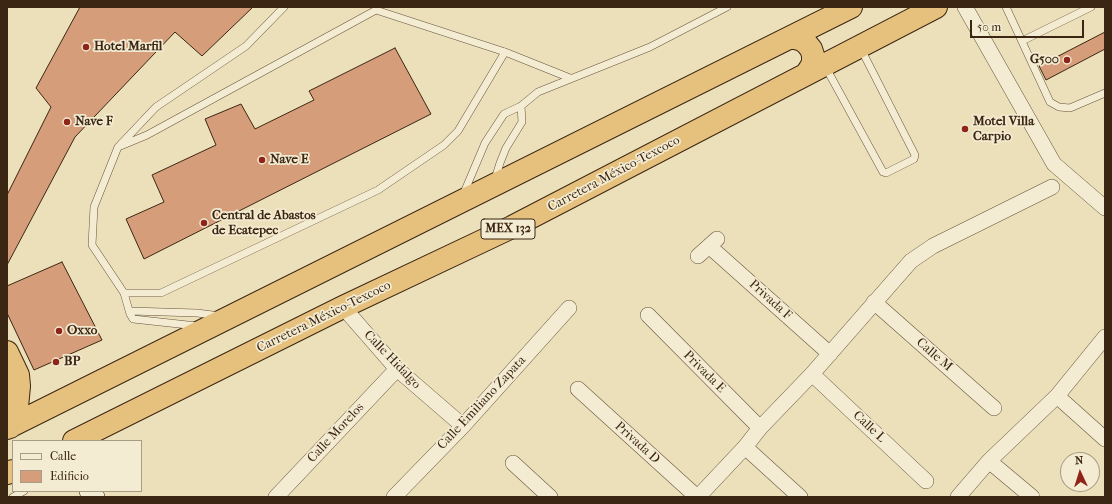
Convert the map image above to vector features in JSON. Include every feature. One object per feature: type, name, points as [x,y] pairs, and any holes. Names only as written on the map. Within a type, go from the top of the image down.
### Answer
[{"type":"highway","points":[[8,428],[851,7]]},
{"type":"highway","name":"Carretera México-Texcoco","points":[[76,440],[343,307],[512,227],[936,7]]},
{"type":"highway","points":[[822,21],[818,33],[822,45],[831,53],[837,54],[851,50]]},
{"type":"highway","points":[[789,38],[802,40],[807,44],[813,55],[811,68],[815,69]]},
{"type":"highway","points":[[7,352],[18,375],[19,386],[17,407],[8,428]]},
{"type":"street","points":[[965,7],[1054,164],[1105,208]]},
{"type":"street","points":[[697,497],[812,374],[911,261],[933,246],[1052,187]]},
{"type":"street","name":"Privada F","points":[[708,247],[830,354]]},
{"type":"street","name":"Calle M","points":[[874,302],[994,408]]},
{"type":"street","name":"Calle Hidalgo","points":[[343,307],[397,369],[463,426]]},
{"type":"street","name":"Calle Emiliano Zapata","points":[[394,497],[463,426],[569,308]]},
{"type":"street","name":"Privada E","points":[[648,315],[760,428]]},
{"type":"street","points":[[958,497],[989,461],[1057,396],[1105,337]]},
{"type":"street","name":"Calle Morelos","points":[[276,497],[397,369]]},
{"type":"street","name":"Calle L","points":[[812,374],[926,481]]},
{"type":"street","name":"Privada D","points":[[578,389],[697,497]]},
{"type":"street","points":[[1057,396],[1105,439]]},
{"type":"street","points":[[745,447],[800,497]]},
{"type":"street","points":[[989,461],[1032,497]]},
{"type":"street","points":[[513,463],[550,497]]},
{"type":"lane","points":[[209,327],[133,319],[124,293],[92,245],[94,207],[118,147],[156,107],[246,46],[284,7]]},
{"type":"lane","points":[[461,202],[487,141],[504,114],[521,106],[538,92],[650,47],[727,7]]},
{"type":"lane","points":[[1006,7],[1050,102],[1054,105],[1070,108],[1105,94]]},
{"type":"lane","points":[[1022,41],[1091,7]]},
{"type":"lane","points":[[118,147],[147,135],[375,9],[505,52],[570,78]]},
{"type":"lane","points":[[815,69],[883,172],[886,173],[914,159],[915,156],[851,50]]},
{"type":"lane","points":[[124,293],[161,293],[378,190],[444,146],[458,130],[505,52]]},
{"type":"lane","points":[[493,186],[506,148],[522,122],[521,106]]},
{"type":"lane","points":[[130,311],[144,310],[197,313],[231,317]]},
{"type":"lane","points":[[13,497],[22,492]]},
{"type":"building","name":"Nave F","points":[[80,7],[253,7],[202,56],[175,32],[75,137],[7,265],[7,195],[51,107],[36,88]]},
{"type":"building","name":"G500","points":[[1105,32],[1105,49],[1046,80],[1039,66]]},
{"type":"building","name":"Nave E","points":[[395,48],[431,114],[144,259],[126,219],[164,202],[152,175],[216,145],[205,119],[241,104],[255,129],[314,100],[309,91]]},
{"type":"building","points":[[62,262],[102,340],[34,370],[7,313],[7,286]]},
{"type":"place","name":"Hotel Marfil","points":[[86,47]]},
{"type":"place","name":"G500","points":[[1067,60]]},
{"type":"place","name":"Nave F","points":[[67,122]]},
{"type":"place","name":"Motel Villa Carpio","points":[[965,129]]},
{"type":"place","name":"Nave E","points":[[262,160]]},
{"type":"place","name":"Central de Abastos de Ecatepec","points":[[204,223]]},
{"type":"place","name":"Oxxo","points":[[59,331]]},
{"type":"place","name":"BP","points":[[56,362]]}]
